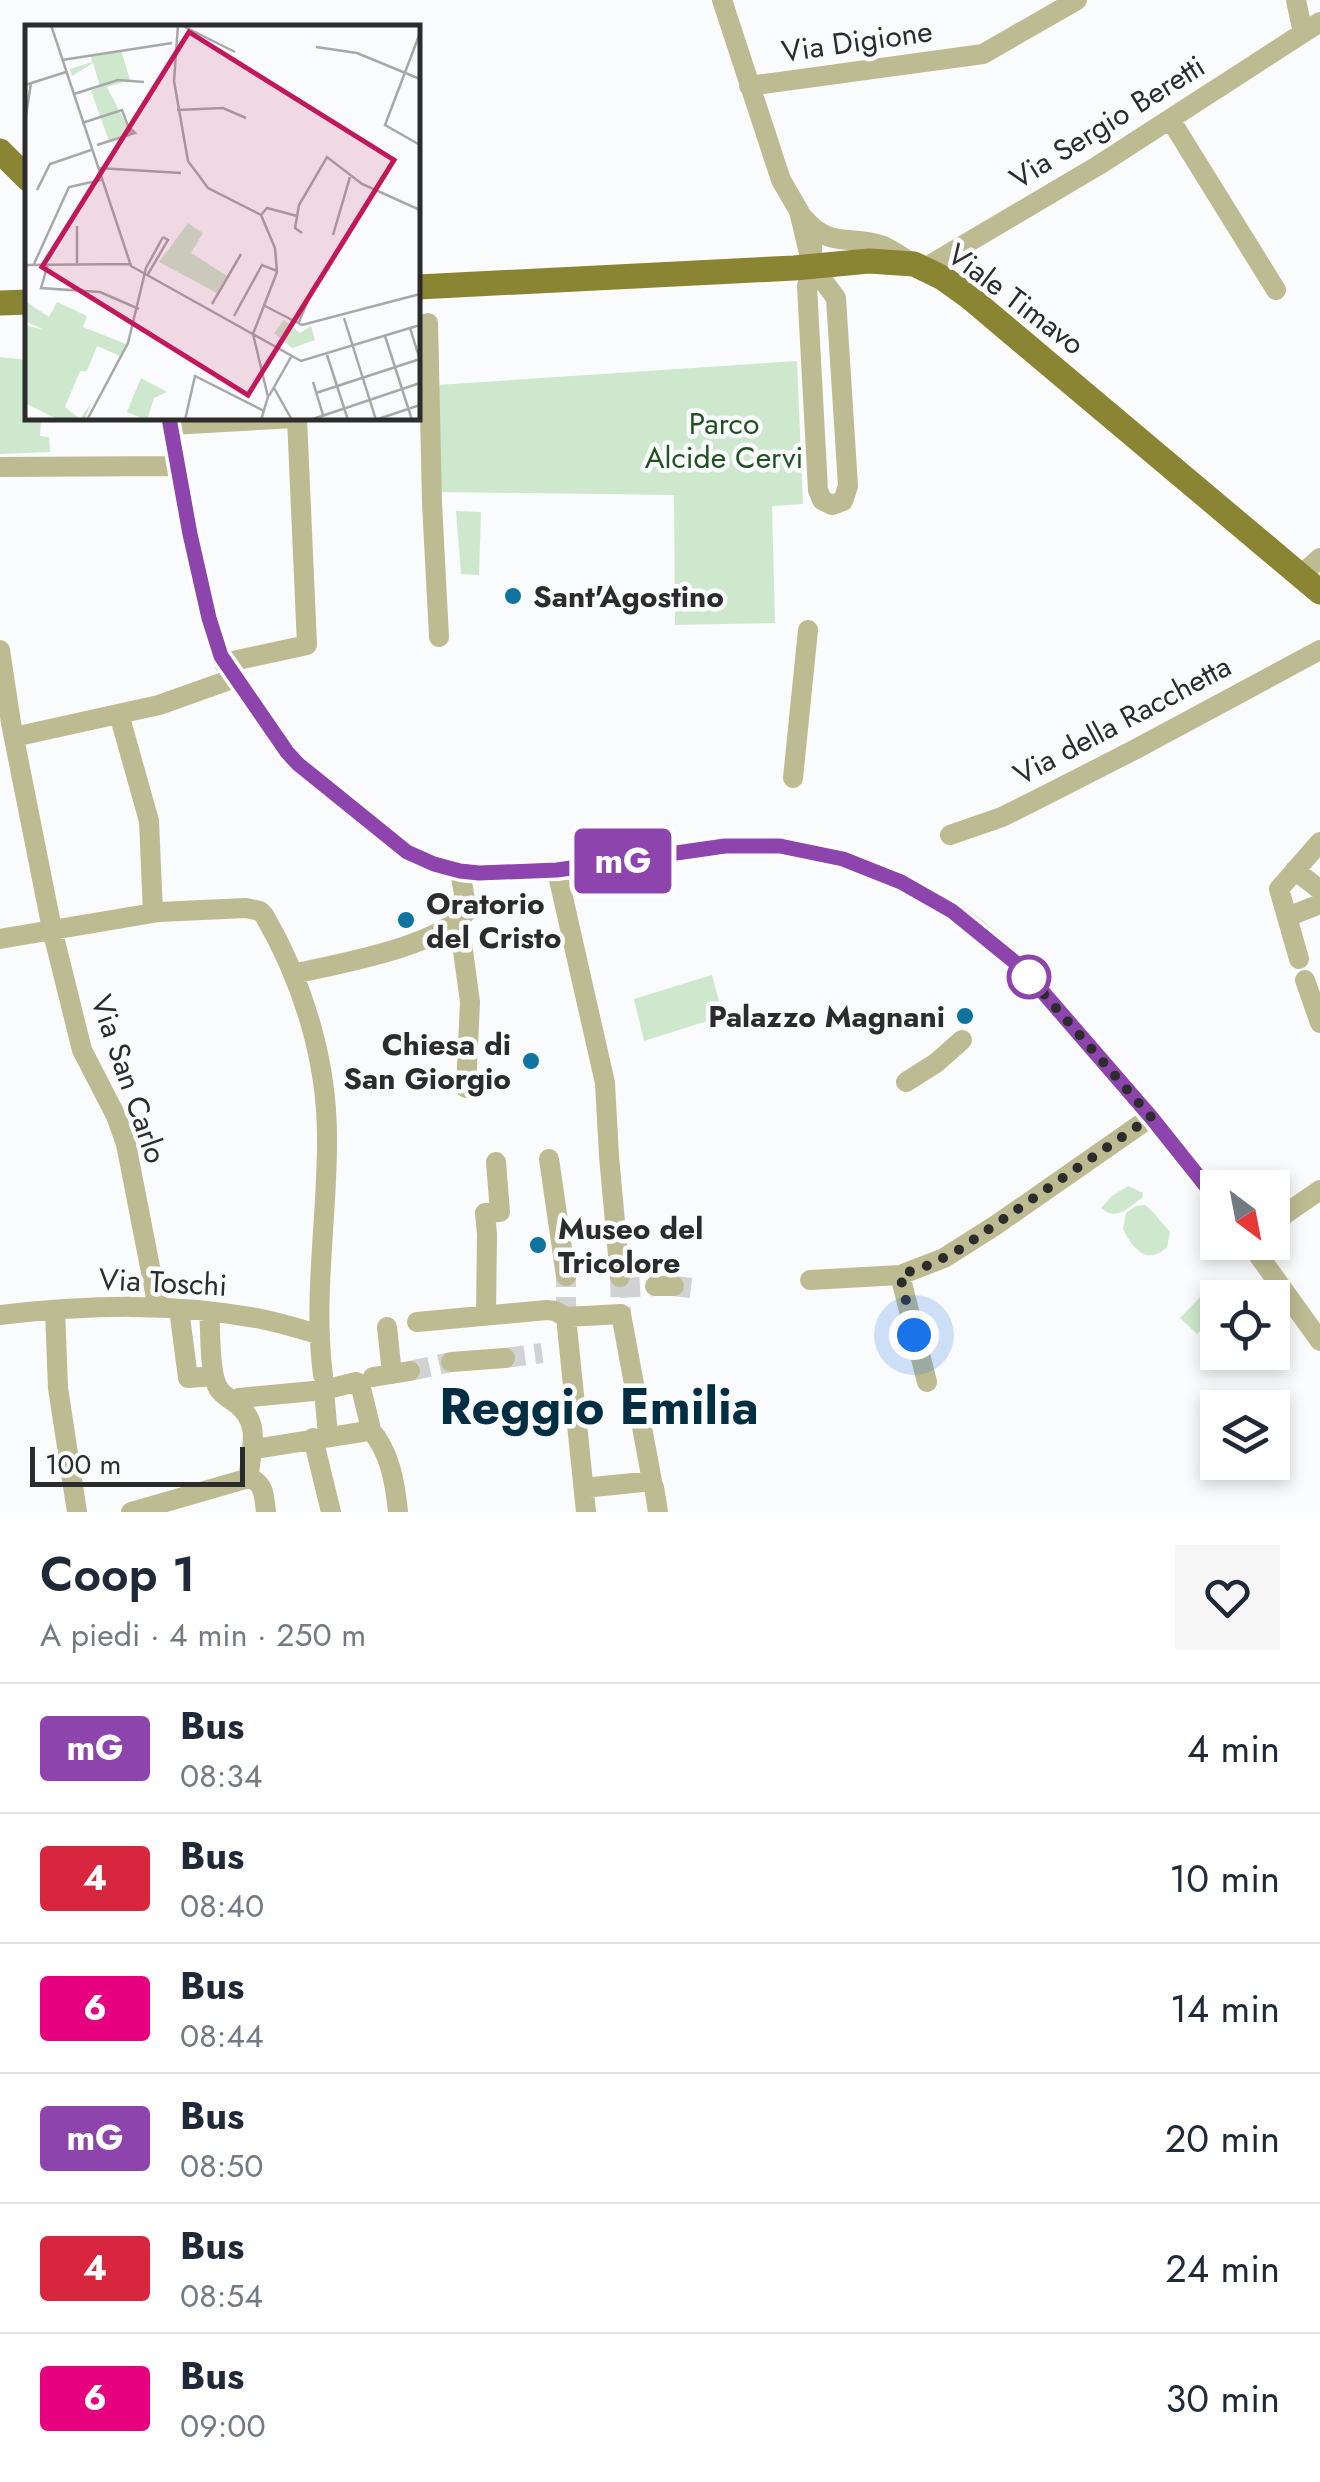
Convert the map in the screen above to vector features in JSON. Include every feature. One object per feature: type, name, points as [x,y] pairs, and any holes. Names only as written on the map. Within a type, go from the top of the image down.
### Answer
[{"type":"main road","points":[[0,152],[25,175]]},
{"type":"main road","name":"Viale Timavo","points":[[420,287],[870,261],[918,266],[968,296],[1314,575]]},
{"type":"main road","points":[[0,303],[25,302]]},
{"type":"street","points":[[722,0],[782,180],[799,211],[822,235],[882,246],[918,266]]},
{"type":"street","name":"Via Digione","points":[[750,86],[982,54],[1077,0]]},
{"type":"street","points":[[1296,0],[1311,27]]},
{"type":"street","name":"Via Sergio Beretti","points":[[918,266],[1099,165],[1311,27]]},
{"type":"street","points":[[1170,119],[1276,290]]},
{"type":"street","points":[[799,211],[812,266],[836,298],[848,486],[843,500],[832,505],[822,500],[818,490],[807,286],[812,266]]},
{"type":"street","points":[[428,323],[439,637]]},
{"type":"street","points":[[258,420],[170,421],[209,618],[230,671],[287,752],[407,852],[434,864],[479,873],[557,870],[725,846],[780,846],[872,870],[952,911],[1022,968],[1200,1178]]},
{"type":"street","points":[[13,730],[163,704],[230,671],[307,645],[296,420]]},
{"type":"street","points":[[0,467],[177,466]]},
{"type":"street","points":[[793,778],[808,630]]},
{"type":"street","name":"Via San Carlo","points":[[0,650],[52,929],[82,1050],[124,1117],[126,1144],[188,1378],[214,1376]]},
{"type":"street","name":"Via della Racchetta","points":[[950,835],[1015,810],[1320,650]]},
{"type":"street","points":[[119,714],[150,821],[153,913]]},
{"type":"street","points":[[1320,842],[1279,889],[1320,1023]]},
{"type":"street","points":[[557,870],[605,1083],[620,1277]]},
{"type":"street","points":[[1295,870],[1320,890]]},
{"type":"street","points":[[292,974],[382,954],[448,928],[467,910],[460,871]]},
{"type":"street","points":[[1287,917],[1320,904]]},
{"type":"street","points":[[0,939],[153,913],[246,908],[260,911],[268,922],[314,1029],[326,1100],[320,1437],[331,1512]]},
{"type":"street","points":[[459,921],[470,1002],[466,1088]]},
{"type":"street","points":[[906,1082],[962,1040]]},
{"type":"street","points":[[810,1280],[900,1275],[929,1265],[957,1251],[1151,1117]]},
{"type":"street","points":[[136,1141],[147,1195]]},
{"type":"street","points":[[549,1159],[566,1276]]},
{"type":"street","points":[[486,1314],[486,1213],[500,1212],[496,1162]]},
{"type":"street","points":[[1290,1211],[1320,1190]]},
{"type":"street","points":[[1262,1260],[1320,1340]]},
{"type":"street","points":[[900,1275],[927,1382]]},
{"type":"street","name":"Via Toschi","points":[[0,1315],[168,1308],[262,1319],[320,1335]]},
{"type":"street","points":[[56,1310],[58,1388],[76,1512]]},
{"type":"street","points":[[417,1322],[538,1310],[555,1311],[566,1317],[621,1314],[652,1481],[585,1505],[566,1317]]},
{"type":"street","points":[[209,1312],[218,1389],[247,1415],[255,1439],[249,1478]]},
{"type":"street","points":[[387,1327],[392,1374]]},
{"type":"street","points":[[451,1362],[505,1358]]},
{"type":"street","points":[[230,1399],[323,1383],[360,1384],[370,1429],[392,1470],[398,1512]]},
{"type":"street","points":[[254,1449],[370,1429]]},
{"type":"street","points":[[131,1512],[181,1506],[249,1478],[262,1488],[266,1512]]},
{"type":"street","points":[[654,1487],[658,1512]]},
{"type":"green space","points":[[0,357],[25,360],[25,420],[41,420],[40,436],[49,437],[50,452],[0,454]]},
{"type":"green space","name":"Parco Alcide Cervi","points":[[797,361],[803,504],[772,506],[775,623],[675,625],[674,495],[441,492],[437,385]]},
{"type":"green space","points":[[456,511],[481,512],[479,575],[461,574]]},
{"type":"green space","points":[[712,975],[723,1016],[644,1041],[634,999]]},
{"type":"green space","points":[[1128,1186],[1143,1193],[1142,1198],[1117,1213],[1101,1208],[1112,1196]]},
{"type":"green space","points":[[1145,1205],[1170,1232],[1167,1247],[1153,1255],[1141,1253],[1123,1229],[1126,1213]]},
{"type":"green space","points":[[1200,1297],[1200,1331],[1197,1334],[1180,1318]]},
{"type":"tunnel","points":[[566,1276],[566,1317]]},
{"type":"tunnel","points":[[620,1277],[621,1314]]},
{"type":"tunnel","points":[[620,1288],[655,1286]]},
{"type":"tunnel","points":[[674,1286],[691,1288]]},
{"type":"tunnel","points":[[505,1358],[542,1353]]},
{"type":"tunnel","points":[[410,1371],[451,1362]]},
{"type":"bus line","name":"mG","points":[[169,420],[190,534],[209,618],[224,663],[298,764],[407,852],[434,864],[479,873],[557,870],[725,846],[780,846],[843,859],[872,870],[952,911],[1022,968],[1200,1178]]},
{"type":"place","name":"Sant'Agostino","points":[[513,596]]},
{"type":"place","name":"Oratorio del Cristo","points":[[406,920]]},
{"type":"place","name":"Palazzo Magnani","points":[[965,1016]]},
{"type":"place","name":"Chiesa di San Giorgio","points":[[531,1061]]},
{"type":"place","name":"Museo del Tricolore","points":[[538,1245]]},
{"type":"district","name":"Reggio Emilia","points":[[599,1406]]},
{"type":"route","points":[[914,1335],[900,1275],[957,1251],[1151,1117],[1029,977]]}]
